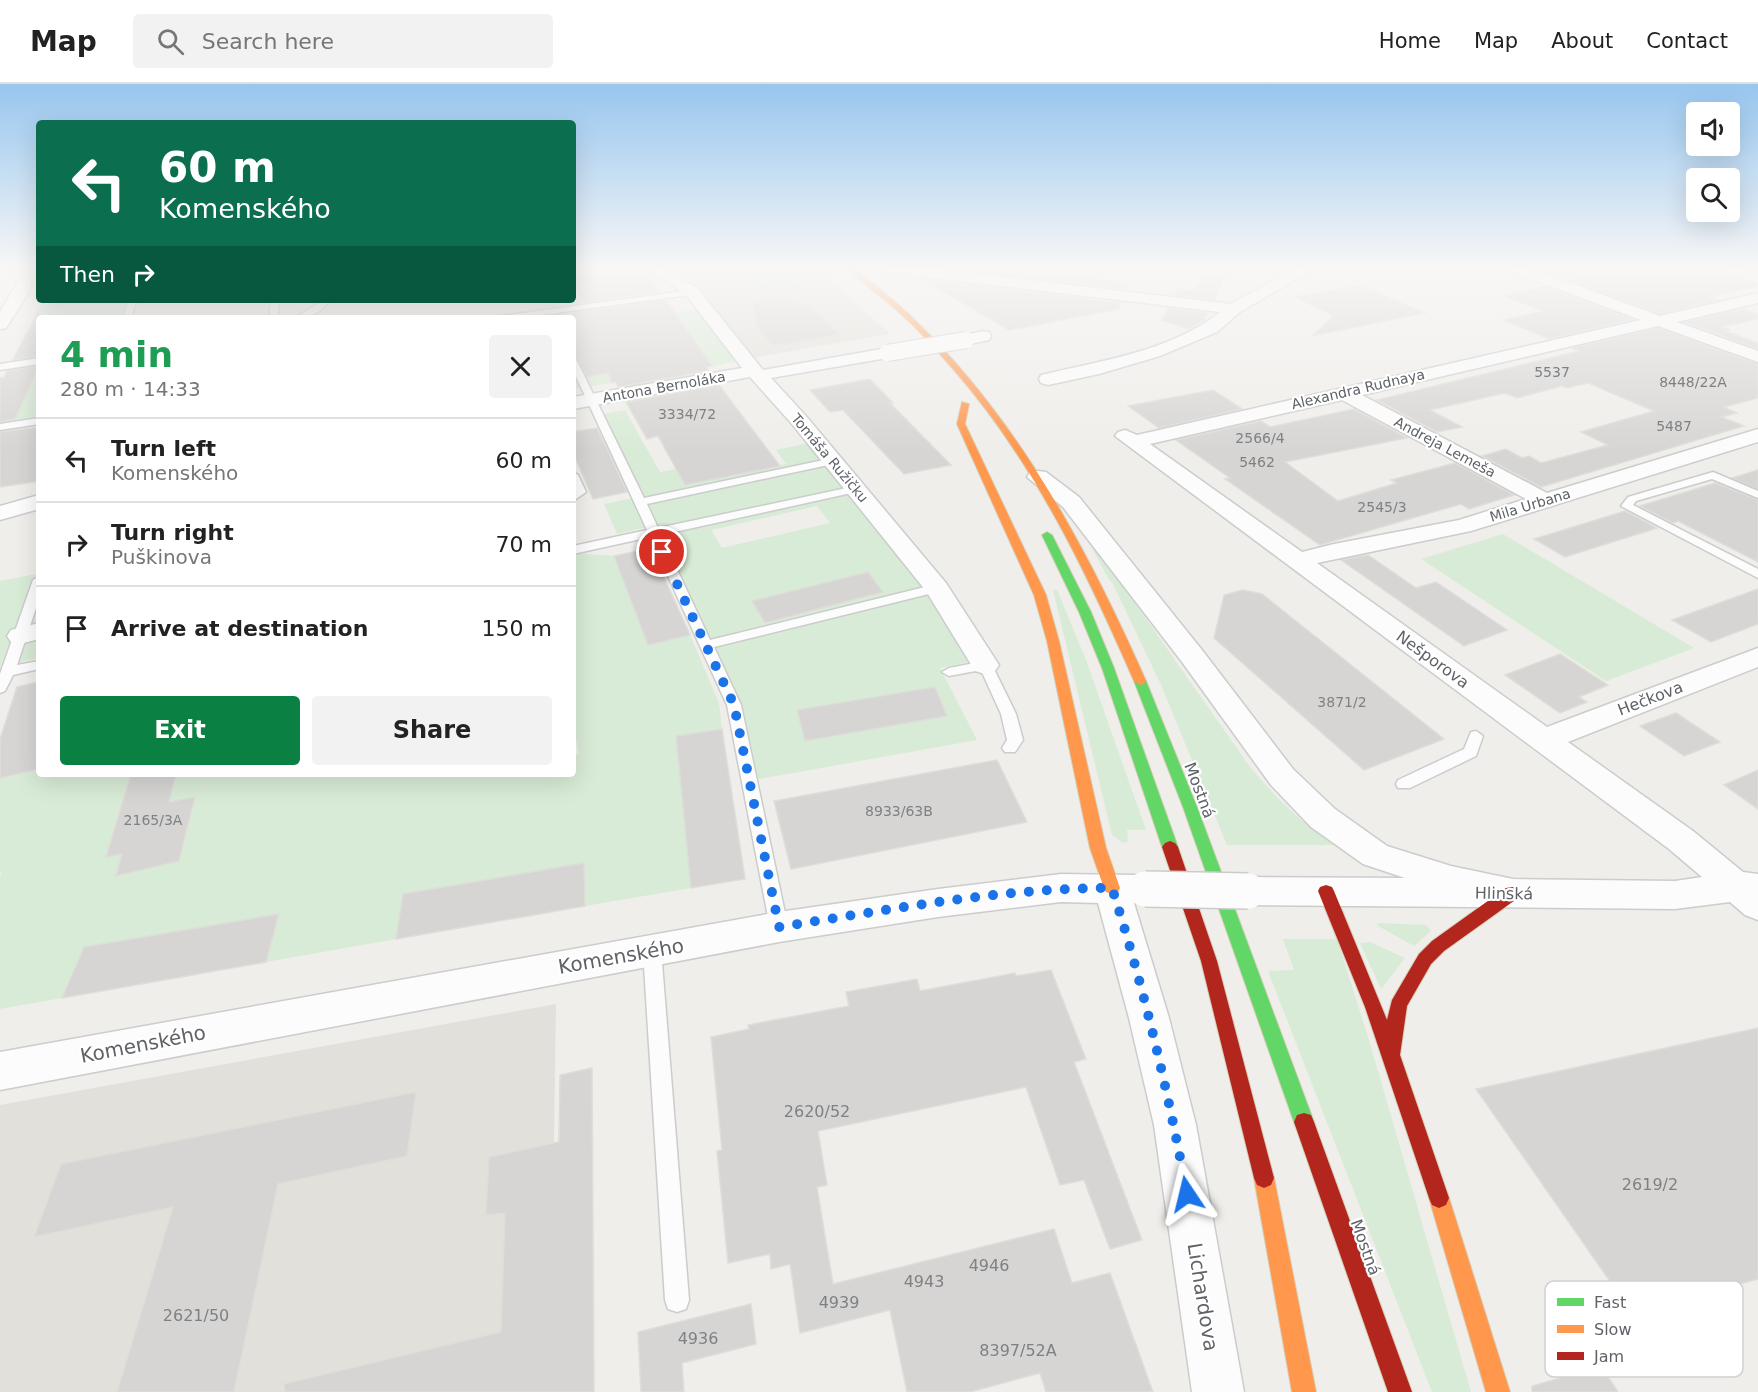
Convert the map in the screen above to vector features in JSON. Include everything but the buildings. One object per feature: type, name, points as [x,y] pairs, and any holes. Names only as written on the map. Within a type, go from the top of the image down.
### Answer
[{"type":"main road","points":[[903,329],[940,372]]},
{"type":"main road","name":"Mostná","points":[[921,329],[968,379],[1038,477],[1087,562],[1135,666],[1247,962],[1400,1392]]},
{"type":"main road","points":[[976,419],[962,400],[961,424],[1040,595],[1053,641],[1098,848],[1129,889]]},
{"type":"main road","points":[[1042,525],[1085,612],[1108,668],[1209,960],[1263,1173],[1304,1392]]},
{"type":"main road","points":[[1326,891],[1345,931],[1391,1054],[1463,1267],[1498,1392]]},
{"type":"main road","points":[[1391,1054],[1398,1005],[1425,959],[1438,946],[1512,893]]},
{"type":"street","name":"Tomáša Ružičku","points":[[724,329],[937,588],[985,665]]},
{"type":"street","points":[[1048,379],[1093,370],[1154,352],[1206,329]]},
{"type":"street","name":"Alexandra Rudnaya","points":[[1129,439],[1344,393],[1618,329]]},
{"type":"street","points":[[1682,329],[1758,357]]},
{"type":"street","name":"Antona Bernoláka","points":[[576,402],[983,336]]},
{"type":"street","name":"Andreja Lemeša","points":[[1344,393],[1546,501]]},
{"type":"street","name":"Mila Urbana","points":[[1298,561],[1334,551],[1464,526],[1758,435]]},
{"type":"street","name":"Nešporova","points":[[1129,439],[1751,892]]},
{"type":"street","points":[[1038,477],[1071,502],[1192,656],[1282,777],[1323,818],[1375,855],[1450,880],[1512,893]]},
{"type":"street","points":[[0,498],[36,493]]},
{"type":"street","points":[[0,513],[36,503]]},
{"type":"street","name":"Hečkova","points":[[1543,740],[1758,657]]},
{"type":"street","name":"Komenského","points":[[0,1071],[652,950],[776,913],[938,903],[1061,888],[1248,891]]},
{"type":"street","name":"Lichardova","points":[[1129,889],[1149,1018],[1175,1125],[1218,1392]]},
{"type":"street","name":"Hlinská","points":[[1248,891],[1675,895],[1751,892]]},
{"type":"lane","points":[[0,367],[36,361]]},
{"type":"lane","points":[[576,367],[734,705],[776,913]]},
{"type":"lane","points":[[0,427],[36,421]]},
{"type":"lane","points":[[639,502],[833,461]]},
{"type":"lane","points":[[1758,495],[1713,475],[1632,499],[1627,506],[1758,574]]},
{"type":"lane","points":[[576,482],[580,492],[576,495]]},
{"type":"lane","points":[[576,549],[856,489]]},
{"type":"lane","points":[[706,645],[937,588]]},
{"type":"lane","points":[[0,688],[30,633],[36,598]]},
{"type":"lane","points":[[950,672],[985,665],[1014,731],[1015,740],[1010,748]]},
{"type":"lane","points":[[8,672],[36,666]]},
{"type":"lane","points":[[1404,784],[1471,752],[1476,736]]},
{"type":"lane","points":[[652,950],[677,1300]]},
{"type":"shaded area","points":[[727,329],[884,329],[890,334],[751,358]]},
{"type":"shaded area","points":[[556,1004],[552,1271],[546,1392],[0,1392],[0,1105]]},
{"type":"green space","points":[[576,329],[714,329],[739,361],[712,366],[697,345],[601,361],[612,383],[576,389]]},
{"type":"green space","points":[[36,351],[36,373],[3,378],[16,354]]},
{"type":"green space","points":[[36,373],[36,419],[13,423]]},
{"type":"green space","points":[[625,410],[660,472],[676,469],[685,485],[786,464],[776,450],[809,443],[922,583],[968,662],[940,668],[977,740],[754,780],[738,698],[656,525],[617,534],[604,504],[643,496],[604,414]],"holes":[[[817,506],[830,523],[722,548],[711,530]],[[868,572],[882,592],[765,623],[752,601]],[[935,688],[947,716],[805,740],[797,710]]]},
{"type":"green space","points":[[1503,534],[1694,648],[1606,681],[1421,559]]},
{"type":"green space","points":[[1087,539],[1090,539],[1250,767],[1290,809],[1335,845],[1227,845],[1161,685],[1112,582]]},
{"type":"green space","points":[[576,553],[614,556],[648,645],[690,635],[719,703],[722,729],[676,736],[691,888],[585,906],[584,863],[404,894],[396,939],[266,962],[279,915],[62,998],[0,1009],[0,876],[2,873],[0,872],[0,778],[36,770],[36,777],[130,777],[106,857],[122,854],[117,876],[182,860],[169,861],[174,841],[185,838],[195,797],[169,802],[175,777],[576,777],[576,755],[582,753],[579,753],[576,738]]},
{"type":"green space","points":[[36,574],[0,667],[0,581]]},
{"type":"green space","points":[[1053,590],[1057,590],[1086,660],[1146,830],[1127,830],[1128,842],[1123,843],[1112,835]]},
{"type":"green space","points":[[36,615],[36,659],[11,664],[28,616]]},
{"type":"green space","points":[[1377,923],[1426,925],[1431,931],[1414,946],[1378,926]]},
{"type":"green space","points":[[1283,939],[1337,939],[1369,1040],[1471,1392],[1432,1392],[1268,971],[1294,970]]},
{"type":"green space","points":[[1370,942],[1405,958],[1381,989],[1360,943]]},
{"type":"traffic: fast","points":[[1047,535],[1085,612],[1108,668],[1170,847]]},
{"type":"traffic: fast","points":[[1140,681],[1190,807],[1304,1122]]},
{"type":"traffic: slow","points":[[920,329],[990,410],[1048,496],[1097,586],[1140,681]]},
{"type":"traffic: slow","points":[[965,404],[961,424],[1040,595],[1053,641],[1098,848],[1112,888]]},
{"type":"traffic: slow","points":[[1264,1178],[1304,1392]]},
{"type":"traffic: slow","points":[[1439,1198],[1498,1392]]},
{"type":"traffic: jam","points":[[1170,847],[1209,961],[1264,1178]]},
{"type":"traffic: jam","points":[[1326,891],[1374,1007],[1439,1198]]},
{"type":"traffic: jam","points":[[1392,1052],[1398,1005],[1425,959],[1438,946],[1512,893]]},
{"type":"traffic: jam","points":[[1304,1122],[1400,1392]]},
{"type":"route","points":[[662,552],[734,705],[779,927],[938,903],[1061,888],[1112,888],[1175,1125],[1187,1194]]}]
